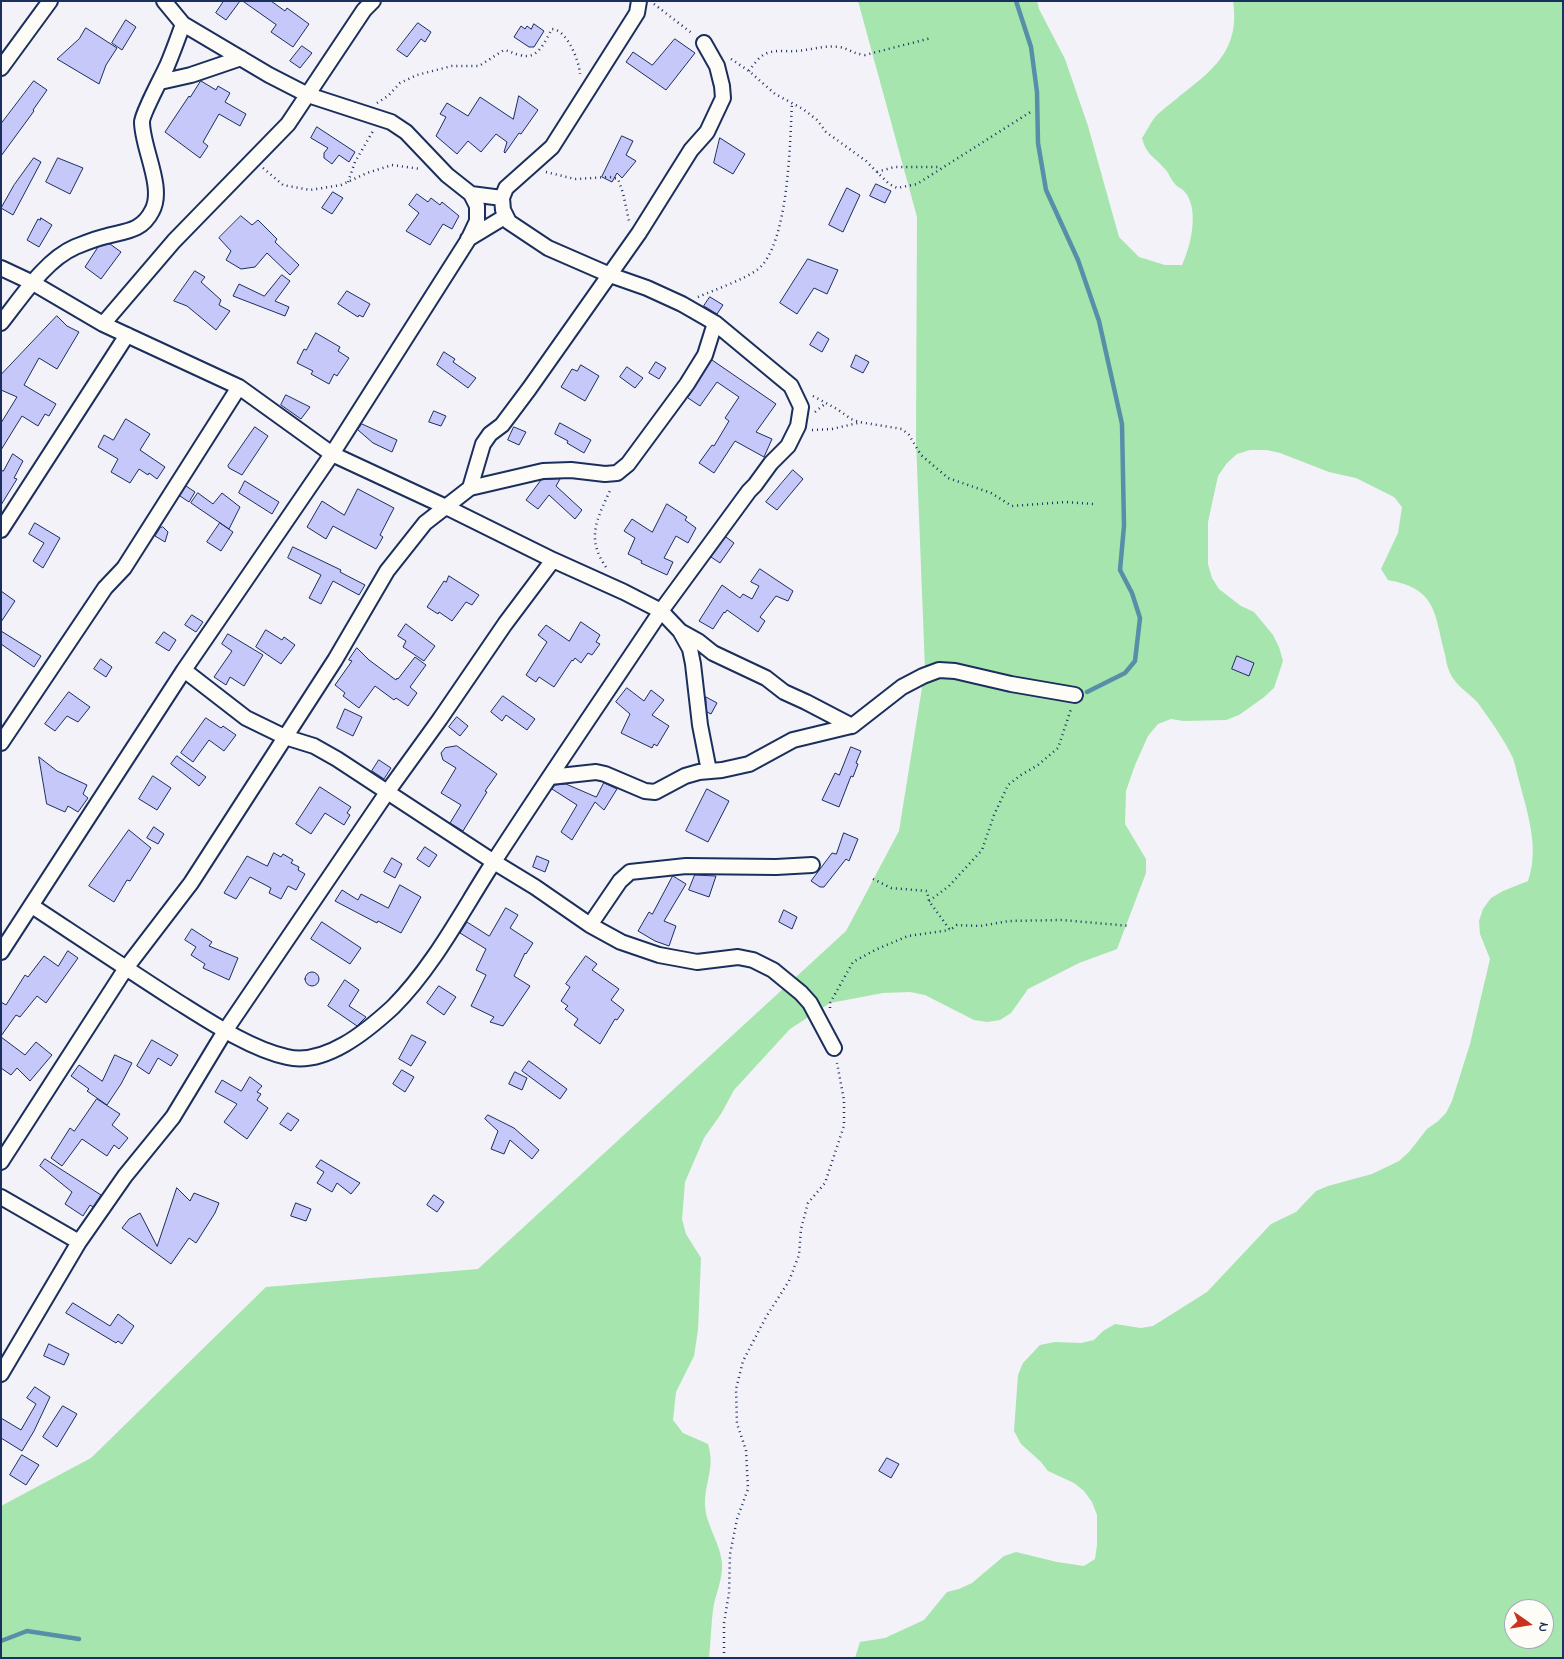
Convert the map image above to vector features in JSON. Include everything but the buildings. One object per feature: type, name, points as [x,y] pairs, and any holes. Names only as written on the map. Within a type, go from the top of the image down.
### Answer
[{"type":"street","points":[[1,68],[50,1]]},
{"type":"street","points":[[1,952],[184,670],[332,454],[468,240],[477,221],[478,206],[471,194],[447,175],[406,132],[391,122],[308,96],[183,24],[164,1]]},
{"type":"street","points":[[103,324],[174,241],[288,124],[364,10],[374,1]]},
{"type":"street","points":[[32,906],[225,1031],[262,1048],[288,1058],[311,1058],[340,1047],[364,1032],[394,1005],[429,964],[550,777],[661,612],[749,491],[771,463],[788,446],[798,426],[801,407],[791,386],[715,323],[682,304],[647,288],[610,275],[548,248],[509,222],[503,210],[502,198],[506,188],[552,147],[637,13],[639,1]]},
{"type":"street","points":[[1,323],[33,283],[53,262],[73,248],[106,236],[130,231],[144,223],[153,211],[156,197],[145,146],[142,120],[160,82],[183,24]]},
{"type":"street","points":[[470,488],[483,444],[524,396],[633,242],[691,150],[707,132],[723,98],[717,66],[704,43]]},
{"type":"street","points":[[160,82],[191,75],[241,58]]},
{"type":"street","points":[[471,194],[502,198]]},
{"type":"street","points":[[468,240],[506,216]]},
{"type":"street","points":[[1,268],[33,283],[103,324],[239,387],[332,454],[624,592],[661,612],[680,630],[713,653],[766,678],[784,692],[822,709],[851,726]]},
{"type":"street","points":[[1,1162],[126,968],[191,883],[335,660],[387,571],[425,523],[470,488],[543,471],[572,470],[605,474],[617,473],[632,459],[687,384],[705,355],[715,323]]},
{"type":"street","points":[[1,530],[127,335]]},
{"type":"street","points":[[1,743],[106,588],[124,568],[239,387]]},
{"type":"street","points":[[1,1374],[79,1242],[125,1176],[173,1117],[225,1031],[388,791],[505,624],[553,560]]},
{"type":"street","points":[[680,630],[690,649],[700,725],[709,771]]},
{"type":"street","points":[[184,670],[246,718],[285,737],[314,746],[337,759],[494,862],[536,887],[590,925],[621,942],[659,955],[697,962],[738,957],[753,960],[773,970],[810,1003],[834,1048]]},
{"type":"street","points":[[550,777],[596,772],[651,793],[655,792],[685,776],[749,764],[793,740],[854,725],[902,687],[939,670],[955,671],[1020,686],[1075,695]]},
{"type":"street","points":[[590,925],[620,881],[630,872],[686,866],[776,867],[812,865]]},
{"type":"street","points":[[1,1197],[79,1242]]},
{"type":"path","points":[[648,1],[704,43]]},
{"type":"path","points":[[361,113],[388,96],[400,83],[417,75],[452,66],[479,66],[504,50],[522,56],[535,54],[541,49],[552,29],[558,30],[576,54],[580,68],[582,99]]},
{"type":"path","points":[[749,71],[762,55],[772,51],[796,51],[827,46],[842,47],[855,54],[865,55],[931,38]]},
{"type":"path","points":[[726,57],[749,71],[775,94],[803,109],[817,120],[826,132],[866,161],[896,188],[917,184],[1032,111]]},
{"type":"path","points":[[682,304],[757,270],[769,257],[776,240],[790,167],[792,102]]},
{"type":"path","points":[[348,182],[355,162],[380,119]]},
{"type":"path","points":[[253,160],[283,185],[310,190],[330,188],[392,165],[409,166],[447,175]]},
{"type":"path","points":[[877,172],[894,167],[941,168]]},
{"type":"path","points":[[530,168],[575,179],[610,177],[618,179],[623,193],[633,242]]},
{"type":"path","points":[[791,386],[860,422],[902,429],[909,434],[921,456],[948,478],[991,493],[1012,506],[1066,502],[1093,504]]},
{"type":"path","points":[[798,426],[811,430],[832,429],[860,422]]},
{"type":"path","points":[[610,572],[600,558],[594,543],[598,515],[617,473]]},
{"type":"path","points":[[928,901],[949,886],[982,850],[994,815],[1008,784],[1020,775],[1038,766],[1058,748],[1075,695]]},
{"type":"path","points":[[873,879],[891,888],[927,891],[928,901],[950,930]]},
{"type":"path","points":[[830,1011],[830,1003],[853,962],[908,936],[950,930],[957,925],[980,926],[1009,921],[1062,920],[1130,926]]},
{"type":"path","points":[[724,1658],[724,1623],[729,1593],[730,1554],[737,1519],[748,1489],[746,1450],[737,1424],[736,1389],[743,1361],[766,1317],[789,1281],[799,1255],[801,1229],[808,1203],[825,1183],[844,1126],[844,1100],[834,1048]]},
{"type":"green space","points":[[858,1],[1037,1],[1039,9],[1065,59],[1088,126],[1119,237],[1139,257],[1165,265],[1182,265],[1191,238],[1192,207],[1184,191],[1176,185],[1166,170],[1148,152],[1142,138],[1157,115],[1200,80],[1220,59],[1232,34],[1234,19],[1233,1],[1563,1],[1563,1658],[855,1658],[860,1642],[885,1638],[924,1620],[947,1592],[972,1583],[1004,1556],[1016,1552],[1057,1562],[1084,1566],[1095,1559],[1097,1515],[1092,1502],[1084,1491],[1074,1483],[1048,1471],[1021,1444],[1014,1431],[1018,1375],[1023,1363],[1040,1345],[1055,1342],[1081,1343],[1094,1340],[1103,1331],[1115,1324],[1141,1328],[1153,1326],[1207,1292],[1271,1224],[1296,1212],[1316,1191],[1372,1174],[1399,1161],[1409,1152],[1427,1129],[1446,1113],[1452,1101],[1470,1044],[1490,959],[1480,934],[1479,921],[1483,909],[1491,898],[1528,881],[1533,858],[1532,834],[1513,758],[1478,703],[1452,677],[1447,666],[1435,615],[1425,596],[1416,589],[1388,580],[1381,569],[1398,533],[1402,507],[1394,497],[1356,478],[1329,472],[1280,453],[1267,450],[1250,450],[1237,454],[1227,463],[1218,476],[1208,522],[1208,564],[1212,578],[1219,589],[1241,606],[1254,612],[1273,635],[1283,661],[1274,688],[1239,715],[1226,720],[1184,721],[1171,719],[1158,724],[1148,736],[1126,791],[1125,824],[1146,859],[1146,873],[1117,949],[1079,963],[1028,989],[1011,1013],[1000,1020],[987,1022],[974,1020],[925,995],[910,992],[883,993],[830,1003],[790,1029],[734,1090],[721,1114],[704,1138],[685,1182],[682,1219],[686,1234],[701,1258],[698,1330],[694,1356],[676,1392],[673,1420],[683,1433],[708,1444],[710,1452],[711,1460],[705,1509],[721,1555],[722,1568],[713,1610],[709,1658],[1,1658],[1,1506],[91,1458],[266,1287],[478,1269],[846,931],[899,831],[925,669],[916,440],[917,217]]},
{"type":"waterway","points":[[1016,1],[1031,47],[1037,92],[1038,143],[1046,190],[1078,260],[1099,321],[1122,424],[1124,526],[1120,570],[1132,593],[1140,618],[1135,661],[1125,673],[1087,692]]},
{"type":"waterway","points":[[1,1641],[27,1631],[79,1639]]}]
